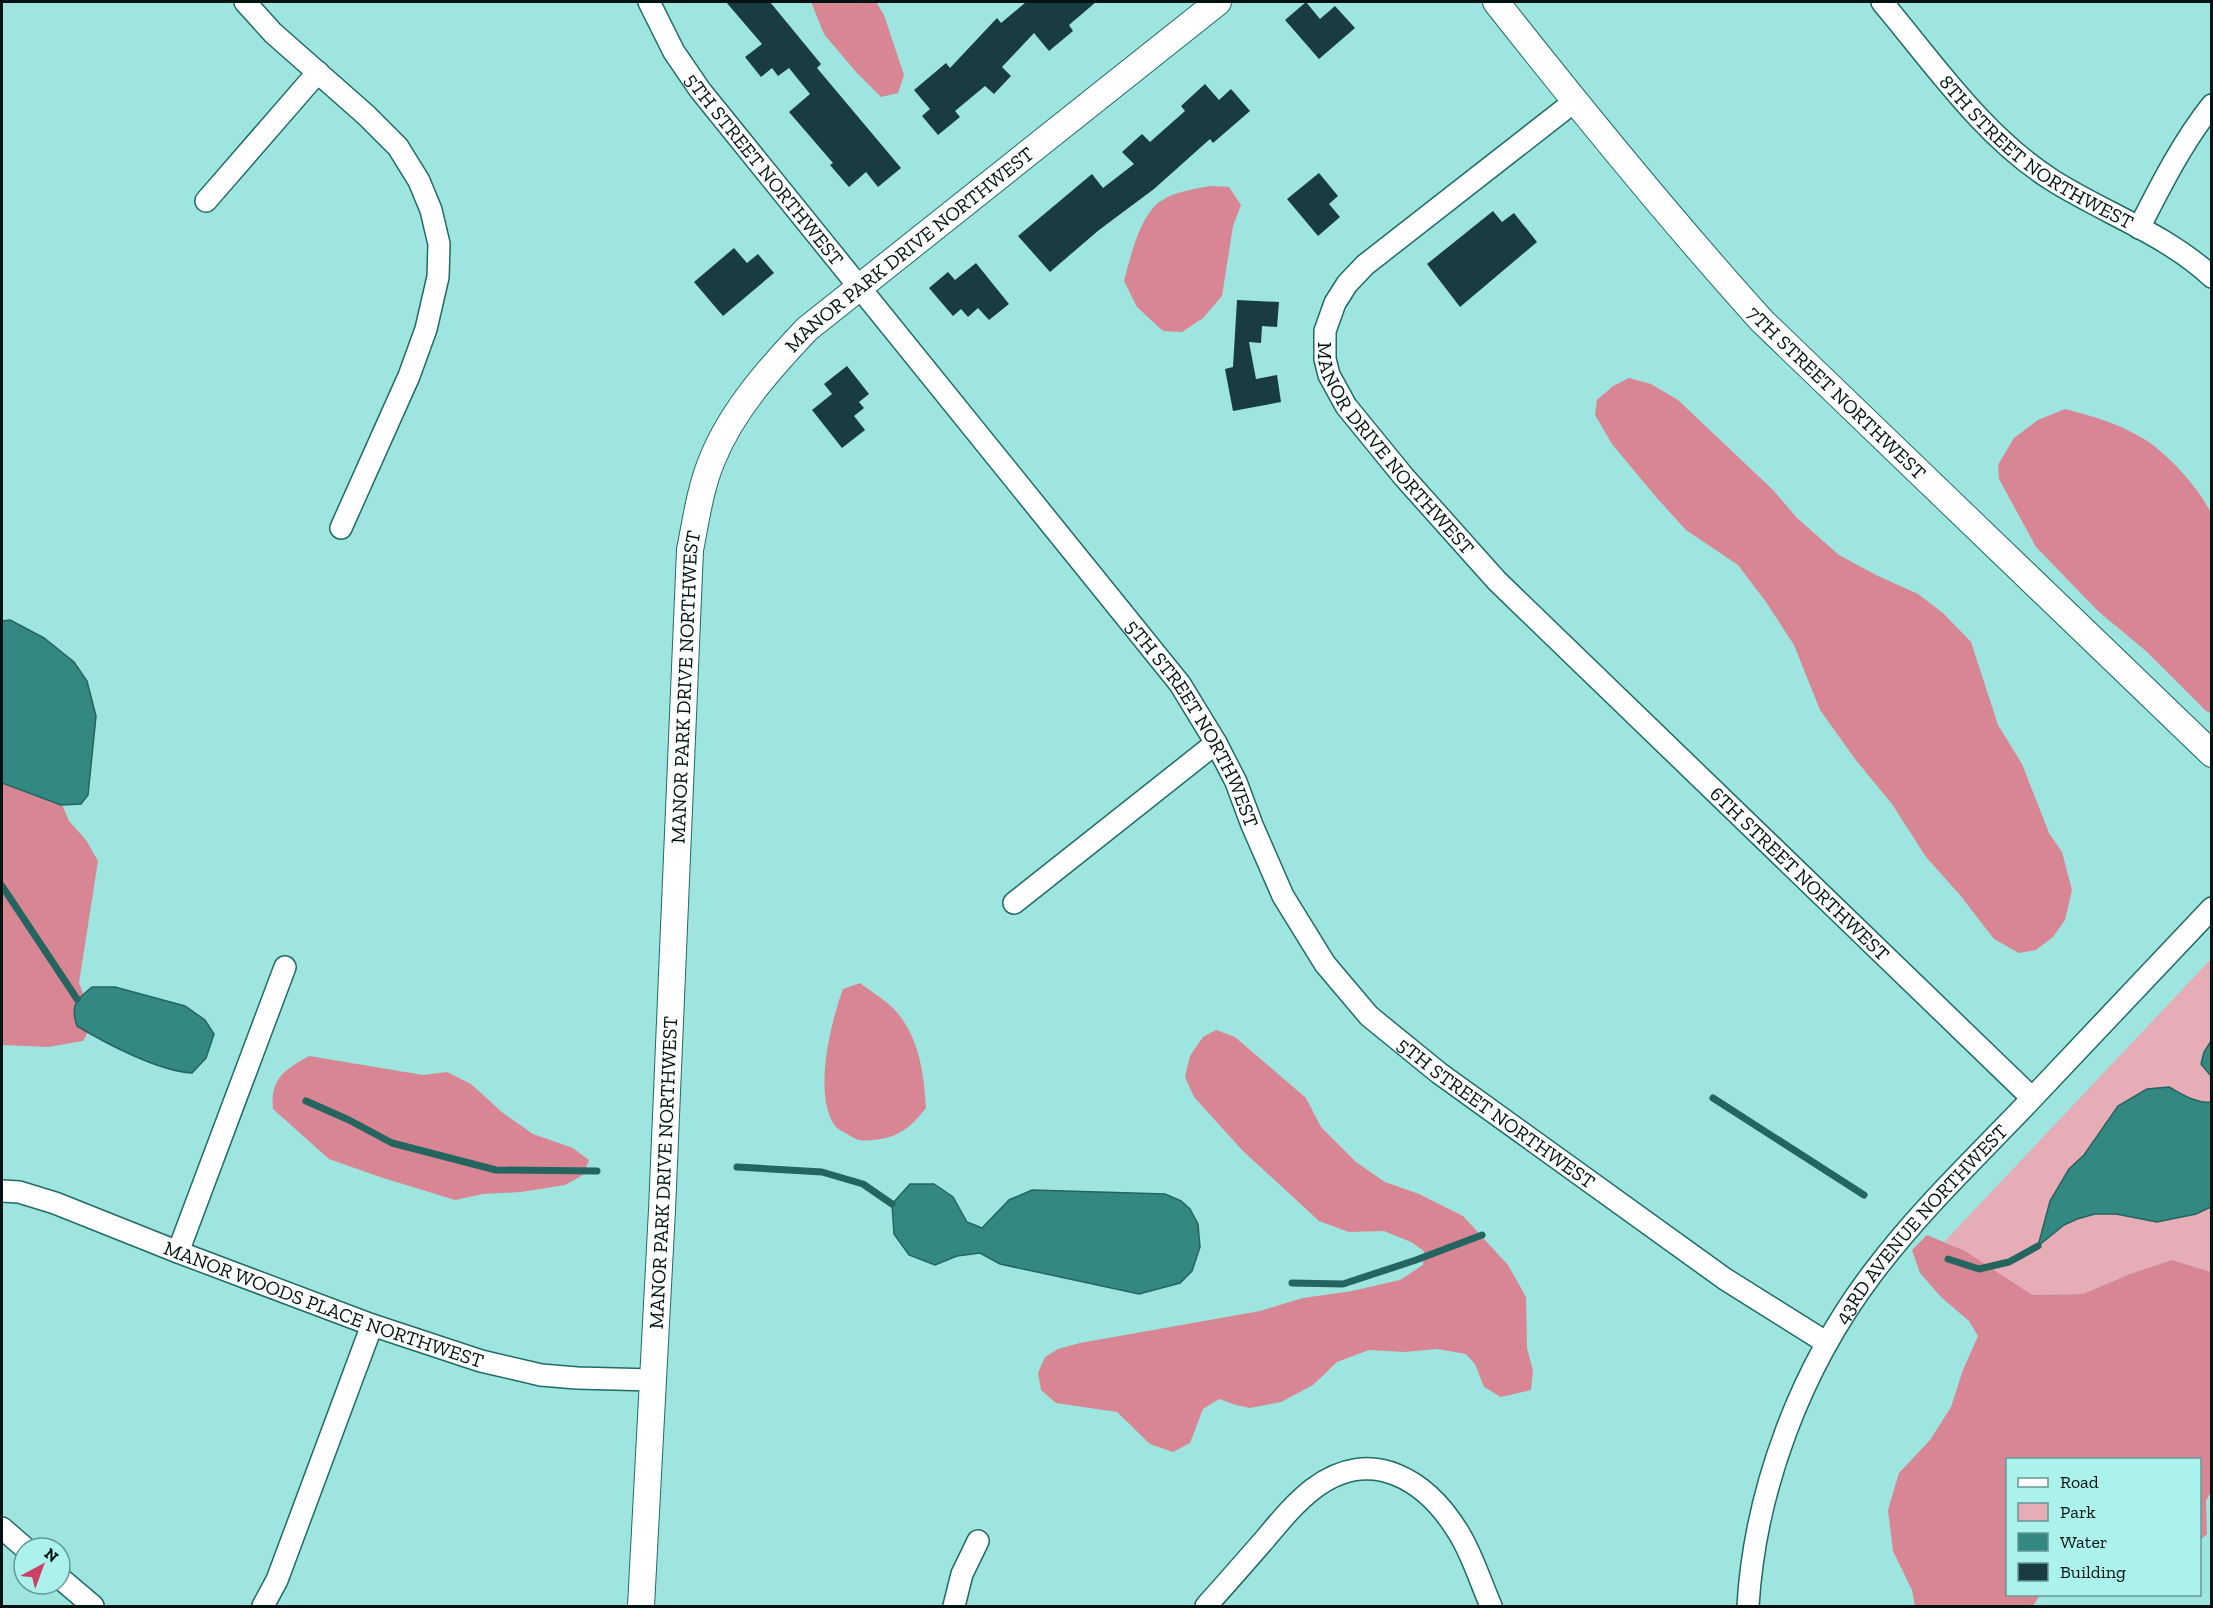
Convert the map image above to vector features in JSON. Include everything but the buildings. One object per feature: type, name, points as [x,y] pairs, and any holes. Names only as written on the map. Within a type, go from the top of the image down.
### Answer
[{"type":"street","points":[[245,2],[273,33],[366,115],[398,147],[419,181],[430,210],[438,244],[438,277],[426,329],[409,376],[341,528]]},
{"type":"street","name":"5TH STREET NORTHWEST","points":[[649,2],[674,52],[700,90],[1180,684],[1216,743],[1236,782],[1283,896],[1324,964],[1369,1016],[1439,1073],[1725,1279],[1827,1343]]},
{"type":"street","name":"MANOR PARK DRIVE NORTHWEST","points":[[641,1606],[690,550],[700,498],[709,469],[731,423],[779,359],[807,329],[1218,2]]},
{"type":"street","name":"7TH STREET NORTHWEST","points":[[1496,2],[1695,247],[1762,321],[2211,754]]},
{"type":"street","name":"8TH STREET NORTHWEST","points":[[1882,2],[1965,102],[2014,150],[2052,180],[2181,252],[2211,277]]},
{"type":"street","points":[[206,201],[318,72]]},
{"type":"street","name":"MANOR DRIVE NORTHWEST","points":[[1567,650],[1497,581],[1404,477],[1346,406],[1329,375],[1325,359],[1325,331],[1335,303],[1347,284],[1365,265],[1575,102]]},
{"type":"street","points":[[2139,228],[2175,158],[2211,105]]},
{"type":"street","name":"6TH STREET NORTHWEST","points":[[1567,650],[2032,1098]]},
{"type":"street","points":[[1014,903],[1216,743]]},
{"type":"street","name":"43RD AVENUE NORTHWEST","points":[[1748,1606],[1754,1550],[1777,1461],[1788,1429],[1827,1343],[1871,1275],[1914,1223],[2211,908]]},
{"type":"street","points":[[178,1252],[285,967]]},
{"type":"street","name":"MANOR WOODS PLACE NORTHWEST","points":[[2,1191],[19,1192],[55,1203],[372,1325],[481,1361],[520,1371],[577,1378],[653,1380]]},
{"type":"street","points":[[263,1606],[277,1580],[372,1325]]},
{"type":"street","points":[[1206,1606],[1294,1506],[1315,1487],[1336,1476],[1362,1469],[1384,1470],[1406,1478],[1426,1491],[1444,1510],[1461,1537],[1491,1606]]},
{"type":"street","points":[[954,1606],[962,1574],[978,1541]]},
{"type":"street","points":[[72,1588],[93,1606]]},
{"type":"green space","points":[[2211,959],[2211,1272],[2172,1260],[2130,1274],[2083,1294],[2032,1295],[1945,1241]]},
{"type":"shaded area","points":[[811,2],[876,2],[884,15],[904,75],[898,93],[881,97],[856,72],[824,34]]},
{"type":"shaded area","points":[[1211,186],[1229,187],[1241,205],[1233,226],[1222,296],[1203,318],[1182,332],[1163,331],[1137,307],[1124,281],[1133,249],[1147,216],[1161,201],[1191,189]]},
{"type":"shaded area","points":[[1629,378],[1651,384],[1678,400],[1773,490],[1797,518],[1839,555],[1918,594],[1943,613],[1971,642],[1998,725],[2022,764],[2049,833],[2062,852],[2072,890],[2065,920],[2053,937],[2036,950],[2019,953],[1994,939],[1960,895],[1926,857],[1892,804],[1855,759],[1820,710],[1794,645],[1738,565],[1686,530],[1612,444],[1595,415],[1597,400],[1613,386]]},
{"type":"shaded area","points":[[2065,409],[2116,425],[2144,439],[2173,463],[2192,483],[2212,515],[2211,713],[2206,711],[2146,651],[2099,612],[2036,547],[1999,479],[1998,465],[2014,438],[2038,420]]},
{"type":"shaded area","points":[[2,765],[59,797],[69,821],[86,840],[98,861],[79,983],[94,1022],[83,1041],[48,1047],[2,1045]]},
{"type":"shaded area","points":[[860,983],[885,1001],[902,1019],[914,1042],[924,1081],[926,1108],[903,1131],[882,1139],[857,1139],[836,1127],[829,1114],[825,1097],[826,1059],[838,1003],[843,989]]},
{"type":"shaded area","points":[[1216,1030],[1235,1037],[1306,1098],[1321,1127],[1356,1162],[1385,1182],[1419,1194],[1463,1216],[1508,1265],[1526,1297],[1527,1348],[1533,1371],[1531,1390],[1501,1397],[1484,1387],[1475,1364],[1466,1354],[1437,1349],[1404,1352],[1369,1350],[1337,1362],[1313,1385],[1281,1402],[1250,1408],[1219,1399],[1203,1409],[1190,1443],[1173,1452],[1150,1444],[1117,1412],[1056,1403],[1041,1390],[1038,1373],[1045,1357],[1058,1349],[1080,1343],[1260,1311],[1303,1298],[1352,1291],[1400,1280],[1423,1265],[1424,1251],[1411,1242],[1384,1231],[1349,1232],[1319,1221],[1242,1150],[1194,1097],[1185,1077],[1190,1056],[1203,1037]]},
{"type":"shaded area","points":[[309,1056],[423,1075],[447,1072],[471,1084],[503,1113],[533,1134],[573,1148],[589,1160],[583,1175],[565,1185],[521,1192],[483,1194],[455,1200],[329,1159],[273,1109],[274,1090],[281,1076]]},
{"type":"shaded area","points":[[1927,1235],[1965,1251],[2032,1295],[2083,1294],[2130,1274],[2172,1260],[2211,1272],[2212,1489],[2206,1501],[2207,1534],[2201,1539],[2201,1458],[2006,1458],[2006,1596],[2039,1596],[2033,1606],[1915,1606],[1912,1590],[1893,1551],[1888,1510],[1899,1473],[1930,1440],[1951,1407],[1963,1370],[1978,1336],[1969,1321],[1941,1297],[1920,1273],[1912,1250]]},
{"type":"water","points":[[10,620],[44,638],[74,662],[87,681],[96,716],[88,795],[81,804],[61,805],[2,783],[2,621]]},
{"type":"water","points":[[92,987],[115,987],[185,1006],[205,1020],[214,1034],[206,1058],[192,1073],[179,1071],[133,1056],[77,1026],[74,1008]]},
{"type":"water","points":[[2211,1041],[2211,1076],[2201,1064],[2204,1052]]},
{"type":"water","points":[[2169,1087],[2195,1100],[2211,1102],[2211,1207],[2196,1214],[2157,1222],[2116,1214],[2095,1214],[2064,1225],[2038,1246],[2050,1201],[2069,1169],[2084,1155],[2118,1106],[2147,1089]]},
{"type":"water","points":[[910,1184],[934,1184],[953,1197],[967,1222],[982,1228],[1009,1200],[1032,1190],[1165,1194],[1181,1201],[1190,1209],[1198,1224],[1200,1247],[1192,1271],[1180,1283],[1139,1294],[1000,1264],[980,1253],[957,1256],[935,1265],[909,1255],[894,1234],[892,1204]]},
{"type":"waterway","points":[[2,886],[77,999]]},
{"type":"waterway","points":[[1713,1098],[1864,1195]]},
{"type":"waterway","points":[[306,1101],[392,1143],[496,1170],[597,1171]]},
{"type":"waterway","points":[[737,1167],[822,1172],[863,1184],[892,1204]]},
{"type":"waterway","points":[[1292,1283],[1343,1284],[1482,1235]]},
{"type":"waterway","points":[[1948,1259],[1979,1269],[2009,1262],[2038,1246]]}]
